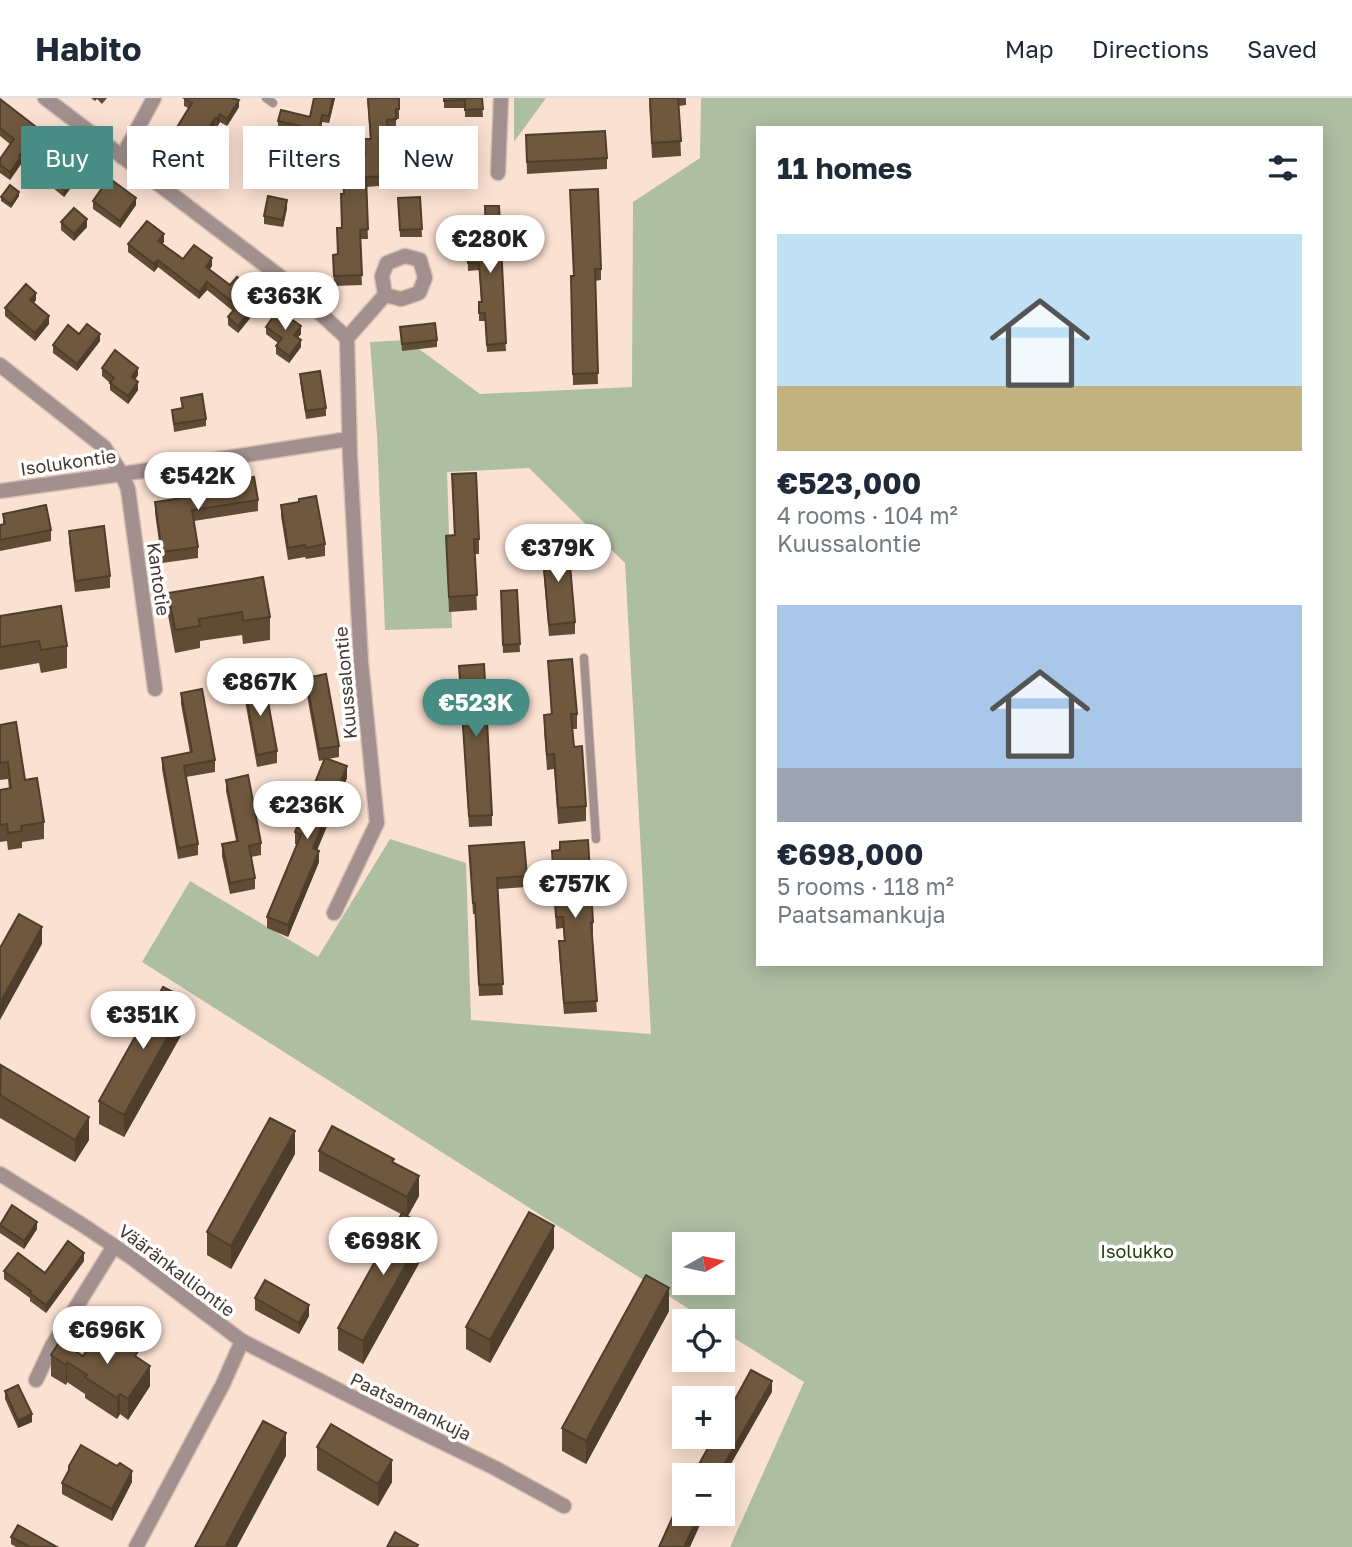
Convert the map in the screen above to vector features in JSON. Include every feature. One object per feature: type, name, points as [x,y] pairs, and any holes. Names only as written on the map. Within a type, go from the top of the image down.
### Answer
[{"type":"street","points":[[45,98],[282,278],[347,338],[385,295]]},
{"type":"street","points":[[122,157],[154,98]]},
{"type":"street","points":[[498,173],[501,98]]},
{"type":"street","name":"Kuussalontie","points":[[334,913],[377,823],[361,662],[349,439],[347,338]]},
{"type":"street","points":[[0,365],[104,447],[122,474]]},
{"type":"street","name":"Isolukontie","points":[[0,491],[349,439]]},
{"type":"street","name":"Kantotie","points":[[122,474],[128,489],[155,689]]},
{"type":"street","name":"Vääränkalliontie","points":[[0,1174],[152,1272],[242,1341],[223,1384],[136,1547]]},
{"type":"street","points":[[37,1380],[52,1346],[114,1246]]},
{"type":"street","name":"Paatsamankuja","points":[[242,1341],[495,1468],[564,1506]]},
{"type":"lane","points":[[584,658],[596,839]]},
{"type":"green space","points":[[514,98],[546,98],[514,142]]},
{"type":"green space","name":"Isolukko","points":[[701,98],[1352,98],[1352,1547],[730,1547],[804,1382],[735,1339],[735,1309],[689,1309],[142,962],[190,881],[318,957],[390,839],[466,863],[471,1020],[651,1034],[625,563],[529,468],[447,472],[452,628],[385,630],[377,435],[370,342],[407,340],[480,394],[632,387],[633,202],[700,158]]},
{"type":"building","points":[[184,98],[239,100],[227,119],[220,114],[210,126],[178,126],[192,103]]},
{"type":"building","points":[[314,98],[333,98],[329,116],[322,115],[320,126],[300,126],[278,121],[281,110],[310,117]]},
{"type":"building","points":[[368,98],[399,98],[396,119],[387,120],[387,126],[379,126],[379,176],[366,177],[368,229],[360,230],[362,275],[334,276],[333,255],[338,254],[337,228],[342,228],[341,194],[344,194],[344,189],[365,189],[365,139],[371,139]]},
{"type":"building","points":[[444,98],[482,98],[483,109],[465,110],[465,100],[444,101]]},
{"type":"building","points":[[650,98],[678,98],[681,141],[652,143]]},
{"type":"building","points":[[0,99],[35,126],[21,126],[21,157],[10,172],[0,165],[0,159],[14,139],[0,128]]},
{"type":"building","points":[[605,131],[607,158],[527,162],[526,135]]},
{"type":"building","points":[[113,181],[136,198],[120,221],[93,201],[101,189],[113,189]]},
{"type":"building","points":[[10,185],[19,192],[11,204],[1,197]]},
{"type":"building","points":[[598,189],[601,269],[595,269],[598,373],[573,374],[571,276],[574,276],[570,190]]},
{"type":"building","points":[[268,196],[287,200],[283,220],[264,216]]},
{"type":"building","points":[[420,197],[422,229],[400,230],[398,198]]},
{"type":"building","points":[[485,206],[499,206],[506,343],[487,345],[485,313],[479,313],[479,302],[482,302],[479,263],[468,263],[467,235],[486,235]]},
{"type":"building","points":[[74,208],[87,219],[74,234],[61,222]]},
{"type":"building","points":[[147,221],[164,234],[158,241],[183,259],[194,245],[212,258],[206,267],[230,285],[237,277],[261,297],[238,326],[228,317],[237,306],[207,282],[199,292],[158,260],[154,264],[128,244]]},
{"type":"building","points":[[26,284],[36,293],[30,300],[49,316],[35,333],[5,308]]},
{"type":"building","points":[[278,310],[301,326],[294,335],[301,340],[289,356],[276,346],[282,338],[266,327]]},
{"type":"building","points":[[435,323],[437,340],[402,344],[400,327]]},
{"type":"building","points":[[87,324],[100,334],[77,364],[53,345],[68,325],[79,334]]},
{"type":"building","points":[[115,350],[138,368],[132,377],[138,382],[128,396],[110,383],[114,378],[102,368]]},
{"type":"building","points":[[320,371],[326,408],[306,411],[300,374]]},
{"type":"building","points":[[202,394],[206,419],[174,424],[172,410],[183,408],[181,398]]},
{"type":"building","points":[[476,473],[479,539],[474,539],[477,595],[449,597],[446,536],[455,535],[452,474]]},
{"type":"building","points":[[254,477],[258,500],[192,510],[198,547],[162,552],[155,502],[208,494],[207,485]]},
{"type":"building","points":[[316,496],[325,544],[288,548],[281,505]]},
{"type":"building","points":[[46,505],[51,530],[0,540],[0,525],[5,524],[3,514]]},
{"type":"building","points":[[104,526],[110,576],[75,581],[69,531]]},
{"type":"building","points":[[568,542],[575,622],[549,625],[542,545]]},
{"type":"building","points":[[263,577],[270,617],[243,621],[242,612],[199,619],[200,626],[175,630],[168,593]]},
{"type":"building","points":[[517,590],[520,644],[503,645],[501,591]]},
{"type":"building","points":[[61,606],[67,646],[41,650],[39,641],[0,647],[0,616]]},
{"type":"building","points":[[572,659],[577,714],[571,714],[574,747],[582,746],[586,806],[558,808],[554,754],[547,755],[544,715],[552,714],[548,661]]},
{"type":"building","points":[[484,664],[492,815],[469,816],[459,666]]},
{"type":"building","points":[[326,674],[339,746],[319,749],[306,678]]},
{"type":"building","points":[[264,680],[277,751],[257,755],[244,684]]},
{"type":"building","points":[[202,689],[215,760],[184,766],[198,844],[178,848],[162,758],[192,752],[181,693]]},
{"type":"building","points":[[16,722],[25,780],[37,778],[44,822],[21,826],[22,831],[8,833],[7,824],[0,825],[0,790],[11,788],[8,762],[0,763],[0,725]]},
{"type":"building","points":[[325,758],[347,766],[313,848],[319,851],[288,925],[267,917],[301,835],[295,832]]},
{"type":"building","points":[[248,775],[261,843],[249,846],[255,878],[230,883],[222,844],[238,841],[226,780]]},
{"type":"building","points":[[588,840],[597,1001],[564,1003],[559,941],[565,941],[563,917],[556,917],[552,851],[560,850],[560,842]]},
{"type":"building","points":[[524,842],[527,876],[497,878],[503,984],[479,985],[469,846]]},
{"type":"building","points":[[19,914],[42,927],[0,1003],[0,948]]},
{"type":"building","points":[[163,987],[188,1000],[124,1115],[99,1101]]},
{"type":"building","points":[[1,1065],[89,1117],[75,1140],[0,1095]]},
{"type":"building","points":[[270,1118],[295,1131],[231,1246],[207,1232]]},
{"type":"building","points":[[332,1126],[394,1159],[392,1162],[419,1176],[407,1197],[319,1151]]},
{"type":"building","points":[[12,1205],[37,1222],[24,1241],[0,1225]]},
{"type":"building","points":[[529,1212],[554,1226],[490,1340],[466,1327]]},
{"type":"building","points":[[402,1213],[427,1227],[363,1341],[338,1328]]},
{"type":"building","points":[[68,1241],[84,1253],[46,1305],[4,1271],[18,1253],[45,1273]]},
{"type":"building","points":[[646,1275],[669,1288],[586,1441],[562,1428]]},
{"type":"building","points":[[265,1280],[309,1305],[299,1323],[255,1298]]},
{"type":"building","points":[[102,1339],[114,1347],[116,1343],[123,1348],[126,1343],[138,1351],[135,1356],[150,1366],[128,1399],[120,1394],[117,1398],[85,1377],[87,1375],[51,1355],[60,1341],[83,1356],[91,1344],[96,1348]]},
{"type":"building","points":[[751,1370],[772,1381],[735,1445],[735,1399]]},
{"type":"building","points":[[18,1385],[32,1414],[18,1421],[5,1391]]},
{"type":"building","points":[[263,1421],[286,1433],[225,1547],[195,1547]]},
{"type":"building","points":[[331,1424],[392,1460],[378,1484],[317,1447]]},
{"type":"building","points":[[81,1445],[117,1466],[120,1463],[132,1471],[112,1509],[62,1483]]},
{"type":"building","points":[[707,1449],[733,1449],[725,1463],[700,1463]]},
{"type":"building","points":[[672,1518],[672,1526],[694,1526],[684,1547],[659,1547]]},
{"type":"building","points":[[18,1525],[57,1547],[30,1547],[11,1537]]},
{"type":"building","points":[[395,1532],[418,1545],[387,1547]]}]
